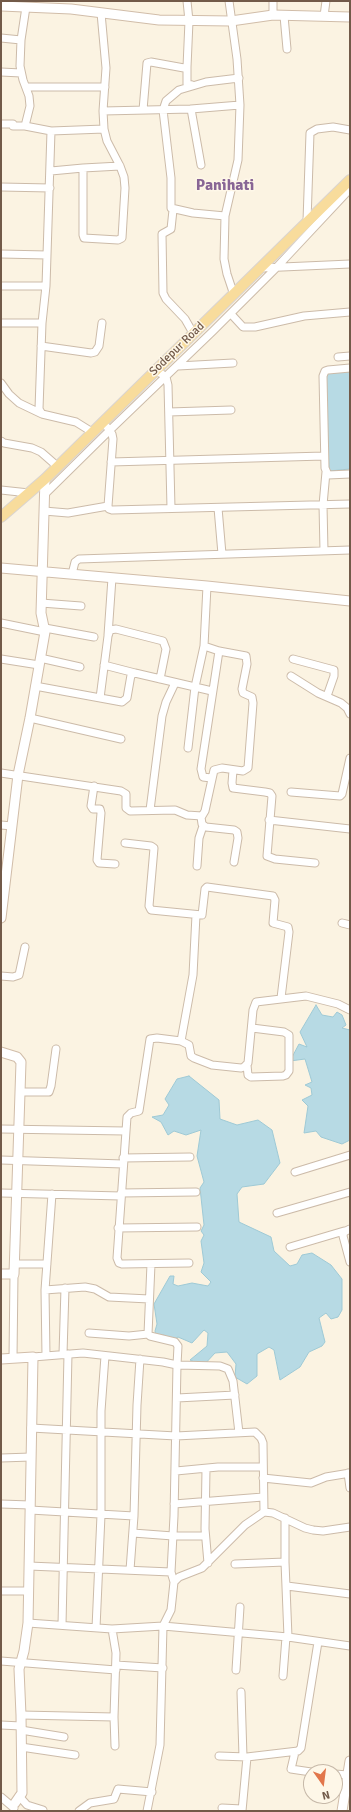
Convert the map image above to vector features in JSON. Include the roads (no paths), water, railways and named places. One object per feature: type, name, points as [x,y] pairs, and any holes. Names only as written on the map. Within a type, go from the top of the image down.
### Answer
[{"type":"main road","name":"Sodepur Road","points":[[1,517],[45,478],[350,180]]},
{"type":"street","points":[[187,1],[189,21],[187,84],[192,86]]},
{"type":"street","points":[[229,1],[239,78],[240,105],[238,160],[225,216],[224,259],[234,295]]},
{"type":"street","points":[[273,1],[273,15]]},
{"type":"street","points":[[324,16],[326,1]]},
{"type":"street","points":[[1,6],[26,7],[71,5],[101,13],[159,20],[231,21],[273,15],[350,18]]},
{"type":"street","points":[[25,126],[30,106],[29,96],[21,73],[21,40],[26,7]]},
{"type":"street","points":[[83,168],[84,238],[118,240],[122,238],[124,235],[125,188],[120,166],[107,141],[104,129],[103,111],[106,61],[101,13]]},
{"type":"street","points":[[284,16],[287,49]]},
{"type":"street","points":[[1,38],[21,40]]},
{"type":"street","points":[[143,110],[147,63],[151,62],[184,68],[187,67]]},
{"type":"street","points":[[1,72],[21,73]]},
{"type":"street","points":[[225,216],[193,213],[174,210],[171,208],[171,178],[163,110],[166,101],[171,95],[179,90],[192,86],[239,78]]},
{"type":"street","points":[[26,87],[105,87]]},
{"type":"street","points":[[103,111],[191,109],[240,105]]},
{"type":"street","points":[[191,109],[201,165]]},
{"type":"street","points":[[1,124],[13,124],[13,126],[25,126],[51,131],[104,129]]},
{"type":"street","points":[[307,221],[310,133],[318,129],[333,127],[350,130]]},
{"type":"street","points":[[42,414],[38,403],[42,323],[46,286],[51,171],[51,131]]},
{"type":"street","points":[[51,171],[120,166]]},
{"type":"street","points":[[1,187],[50,188]]},
{"type":"street","points":[[44,495],[231,314],[350,189]]},
{"type":"street","points":[[174,210],[171,229],[162,234],[163,293],[166,299],[185,319],[193,333]]},
{"type":"street","points":[[1,254],[47,255]]},
{"type":"street","points":[[260,268],[350,264]]},
{"type":"street","points":[[1,286],[46,286]]},
{"type":"street","points":[[231,314],[243,327],[256,327],[304,316],[350,312]]},
{"type":"street","points":[[41,346],[91,353],[95,352],[99,346],[102,322]]},
{"type":"street","points":[[1,323],[42,323]]},
{"type":"street","points":[[338,357],[350,356]]},
{"type":"street","points":[[178,366],[232,363]]},
{"type":"street","points":[[324,551],[323,505],[326,472],[324,456],[324,373],[328,370],[350,368]]},
{"type":"street","points":[[154,371],[166,377],[168,385],[171,508]]},
{"type":"street","points":[[1,383],[9,394],[19,403],[42,414],[76,422],[92,432]]},
{"type":"street","points":[[169,412],[231,410]]},
{"type":"street","points":[[102,421],[110,430],[113,440],[109,509],[218,508],[350,504]]},
{"type":"street","points":[[1,441],[4,444],[32,448],[41,452],[57,466]]},
{"type":"street","points":[[111,462],[324,456]]},
{"type":"street","points":[[326,472],[333,476],[350,474]]},
{"type":"street","points":[[1,914],[4,868],[12,826],[18,775],[30,718],[45,630],[41,617],[41,603],[45,478]]},
{"type":"street","points":[[1,490],[29,493]]},
{"type":"street","points":[[44,512],[68,513],[108,506]]},
{"type":"street","points":[[218,508],[222,554]]},
{"type":"street","points":[[72,574],[74,562],[80,559],[350,550]]},
{"type":"street","points":[[1,568],[207,586],[350,601]]},
{"type":"street","points":[[100,698],[108,636],[112,578]]},
{"type":"street","points":[[188,748],[195,687],[204,646],[207,586]]},
{"type":"street","points":[[41,603],[81,606]]},
{"type":"street","points":[[1,623],[94,636]]},
{"type":"street","points":[[108,636],[110,630],[116,630],[163,641],[166,649],[160,679]]},
{"type":"street","points":[[197,866],[199,838],[203,826],[201,816],[205,811],[212,773],[217,769],[243,771],[248,768],[253,699],[250,695],[243,693],[242,689],[247,658],[243,655],[219,651],[204,646]]},
{"type":"street","points":[[211,778],[202,777],[200,773],[219,651]]},
{"type":"street","points":[[1,659],[80,667]]},
{"type":"street","points":[[293,659],[334,670],[334,676],[327,696]]},
{"type":"street","points":[[104,665],[212,691]]},
{"type":"street","points":[[35,686],[120,702],[126,700],[131,675],[135,673]]},
{"type":"street","points":[[291,676],[345,705],[350,714]]},
{"type":"street","points":[[150,810],[162,716],[166,702],[175,682]]},
{"type":"street","points":[[30,718],[121,739]]},
{"type":"street","points":[[342,795],[350,758]]},
{"type":"street","points":[[234,770],[232,783],[233,788],[265,792],[271,794],[273,799],[269,820],[267,856],[316,863]]},
{"type":"street","points":[[1,774],[94,786],[123,792],[126,794],[126,808],[129,811],[175,810],[188,815],[201,816]]},
{"type":"street","points":[[94,786],[91,806],[93,809],[100,810],[101,813],[96,860],[99,863],[115,864]]},
{"type":"street","points":[[291,792],[338,797],[342,795],[350,796]]},
{"type":"street","points":[[269,820],[350,830]]},
{"type":"street","points":[[1,825],[12,826]]},
{"type":"street","points":[[203,826],[237,832],[238,838],[234,862]]},
{"type":"street","points":[[125,843],[151,846],[154,848],[149,908],[154,911],[196,915],[203,914],[205,889],[207,887],[273,896],[275,900],[273,923],[288,927],[289,932],[281,998]]},
{"type":"street","points":[[181,1041],[193,975],[196,915]]},
{"type":"street","points":[[342,923],[350,925]]},
{"type":"street","points":[[1,976],[13,977],[19,975],[25,947]]},
{"type":"street","points":[[252,1028],[284,1032],[289,1036],[289,1071],[283,1076],[251,1077],[248,1075],[246,1065],[252,1028],[253,1010],[256,1002],[300,996],[314,997],[338,1004],[350,1010]]},
{"type":"street","points":[[189,1263],[119,1263],[117,1258],[118,1228],[127,1117],[132,1113],[139,1111],[140,1108],[150,1038],[181,1041],[189,1045],[191,1056],[212,1065],[236,1068],[244,1067],[246,1065]]},
{"type":"street","points":[[20,1092],[49,1092],[56,1049]]},
{"type":"street","points":[[2,1053],[17,1057],[21,1060],[18,1193],[14,1274],[13,1358]]},
{"type":"street","points":[[1,1129],[125,1131]]},
{"type":"street","points":[[295,1172],[350,1155]]},
{"type":"street","points":[[1,1160],[123,1161],[190,1157]]},
{"type":"street","points":[[1,1193],[121,1194],[196,1192]]},
{"type":"street","points":[[277,1213],[350,1192]]},
{"type":"street","points":[[46,1356],[45,1290],[52,1194]]},
{"type":"street","points":[[118,1228],[197,1226]]},
{"type":"street","points":[[290,1247],[347,1230]]},
{"type":"street","points":[[347,1230],[343,1236],[350,1262]]},
{"type":"street","points":[[15,1264],[47,1264]]},
{"type":"street","points":[[148,1334],[151,1264]]},
{"type":"street","points":[[1,1274],[14,1274]]},
{"type":"street","points":[[45,1290],[90,1287],[108,1297],[149,1299]]},
{"type":"street","points":[[62,1625],[66,1431],[65,1288]]},
{"type":"street","points":[[88,1333],[124,1336],[148,1334],[150,1336],[175,1342],[178,1346],[176,1471],[171,1572],[174,1582],[171,1610],[163,1626],[160,1745],[152,1792],[147,1811]]},
{"type":"street","points":[[1,1359],[83,1353],[177,1365],[220,1366],[228,1369],[232,1376],[239,1433]]},
{"type":"street","points":[[96,1628],[101,1515],[102,1411],[105,1356]]},
{"type":"street","points":[[16,1804],[22,1793],[19,1669],[22,1662],[28,1623],[31,1428],[34,1357]]},
{"type":"street","points":[[130,1570],[134,1516],[140,1360]]},
{"type":"street","points":[[177,1398],[235,1395]]},
{"type":"street","points":[[31,1428],[136,1435],[176,1436],[255,1432],[261,1438],[264,1512]]},
{"type":"street","points":[[1,1458],[31,1457]]},
{"type":"street","points":[[176,1471],[218,1467],[263,1467]]},
{"type":"street","points":[[206,1469],[206,1536],[208,1563]]},
{"type":"street","points":[[263,1478],[311,1483],[326,1477],[349,1473],[350,1488]]},
{"type":"street","points":[[174,1504],[263,1497]]},
{"type":"street","points":[[1,1504],[65,1512],[134,1516]]},
{"type":"street","points":[[174,1582],[179,1577],[197,1572],[208,1563],[245,1525],[264,1512],[273,1513],[305,1528],[313,1530],[323,1531],[350,1527]]},
{"type":"street","points":[[283,1676],[287,1637],[287,1586],[285,1562],[286,1518]]},
{"type":"street","points":[[133,1533],[173,1536],[206,1536]]},
{"type":"street","points":[[235,1564],[285,1562]]},
{"type":"street","points":[[29,1566],[171,1572]]},
{"type":"street","points":[[287,1586],[350,1594]]},
{"type":"street","points":[[1,1591],[28,1591]]},
{"type":"street","points":[[236,1670],[240,1607]]},
{"type":"street","points":[[28,1623],[112,1629],[163,1626],[287,1637],[350,1646]]},
{"type":"street","points":[[112,1629],[116,1653],[114,1717],[115,1746]]},
{"type":"street","points":[[219,1756],[245,1757],[295,1752],[301,1748],[318,1642]]},
{"type":"street","points":[[1,1661],[163,1668]]},
{"type":"street","points":[[222,1808],[242,1810],[245,1757],[241,1692]]},
{"type":"street","points":[[21,1715],[114,1717]]},
{"type":"street","points":[[1,1725],[64,1737]]},
{"type":"street","points":[[21,1747],[75,1755]]},
{"type":"street","points":[[295,1752],[291,1769],[303,1771]]},
{"type":"street","points":[[343,1811],[349,1768]]},
{"type":"street","points":[[79,1811],[90,1803],[114,1800],[118,1789],[152,1792]]},
{"type":"street","points":[[1,1798],[16,1804],[27,1805],[44,1811]]},
{"type":"water","points":[[350,371],[350,469],[329,471],[325,374]]},
{"type":"water","points":[[316,1005],[322,1015],[333,1017],[337,1012],[342,1015],[346,1025],[342,1028],[350,1030],[350,1140],[342,1144],[321,1137],[316,1131],[304,1133],[308,1106],[302,1100],[312,1095],[311,1088],[305,1085],[312,1082],[305,1059],[290,1061],[299,1044],[307,1047],[300,1032]]},
{"type":"water","points":[[189,1076],[219,1100],[220,1119],[237,1125],[258,1120],[272,1130],[280,1163],[264,1184],[242,1187],[237,1194],[239,1222],[271,1237],[274,1251],[290,1266],[297,1264],[302,1255],[312,1253],[331,1265],[342,1279],[342,1310],[338,1317],[331,1319],[326,1313],[319,1318],[325,1342],[322,1346],[309,1352],[300,1367],[280,1380],[274,1350],[269,1347],[257,1354],[257,1376],[247,1384],[235,1377],[236,1364],[227,1352],[215,1353],[203,1366],[190,1360],[207,1346],[208,1333],[204,1330],[192,1343],[178,1337],[171,1341],[164,1335],[156,1336],[155,1331],[157,1324],[154,1304],[170,1276],[174,1276],[173,1284],[178,1286],[192,1283],[208,1286],[211,1282],[201,1272],[204,1263],[201,1241],[204,1235],[201,1231],[204,1225],[200,1188],[204,1182],[197,1156],[201,1130],[186,1135],[174,1131],[168,1135],[161,1122],[152,1117],[163,1115],[169,1105],[165,1099],[177,1079]]},
{"type":"district","name":"Panihati","points":[[225,186]]}]
